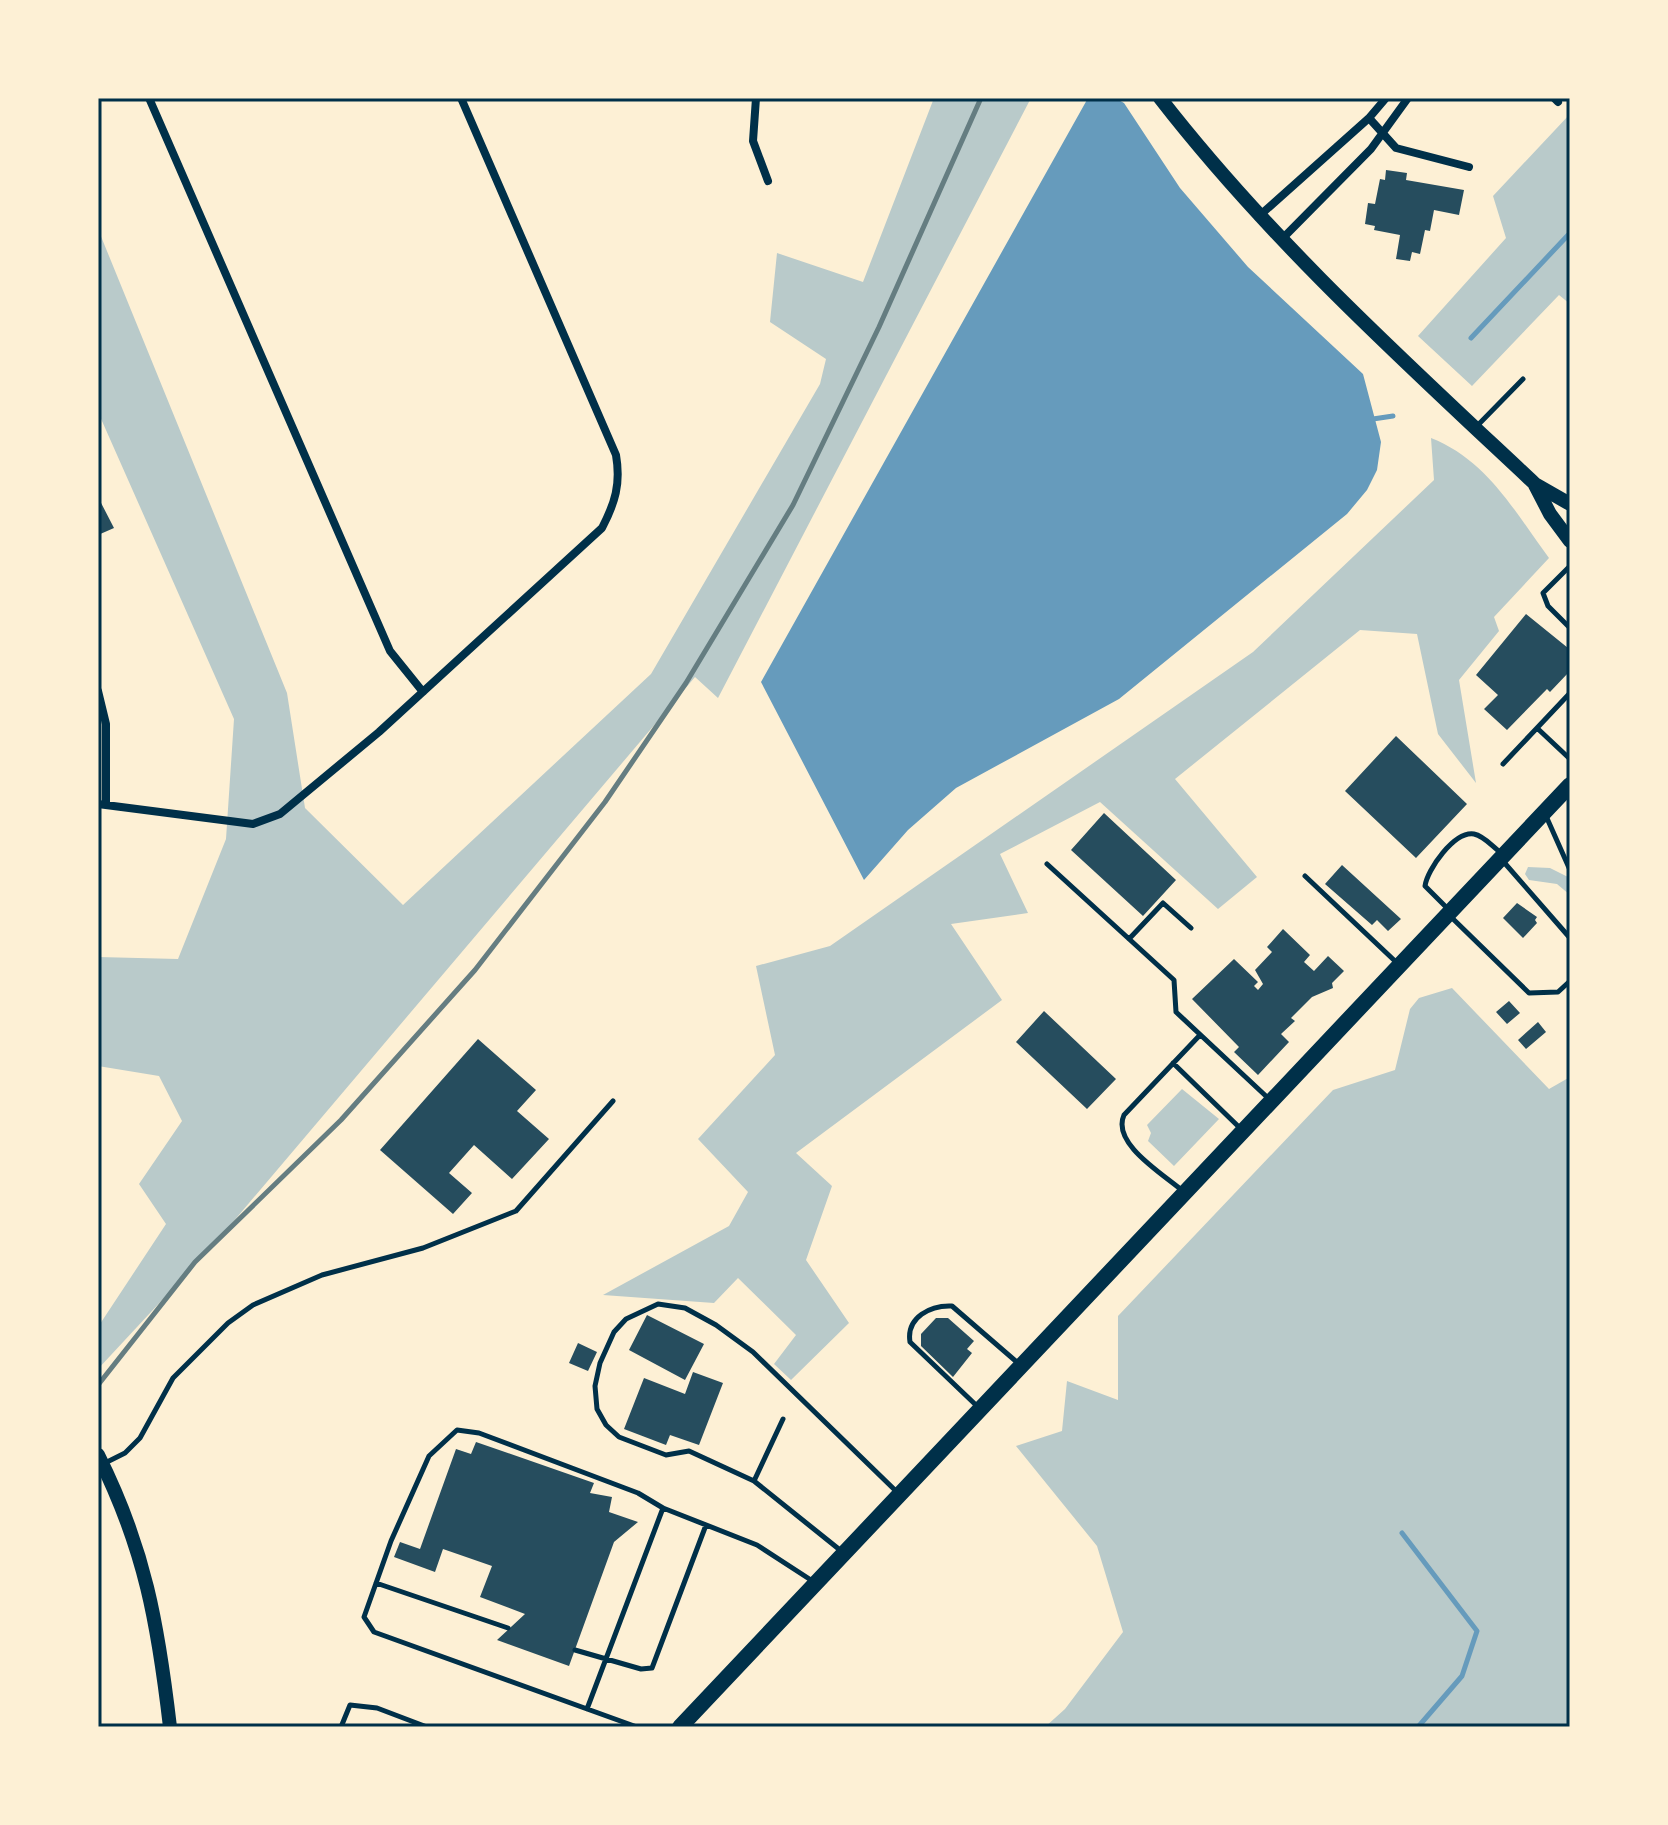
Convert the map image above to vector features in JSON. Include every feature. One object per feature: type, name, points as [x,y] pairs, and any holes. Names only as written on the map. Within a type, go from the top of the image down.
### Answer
[{"type":"main road","points":[[1160,98],[1280,241],[1535,484],[1570,504]]},
{"type":"main road","points":[[1535,484],[1550,514],[1570,541]]},
{"type":"main road","points":[[680,1727],[1570,785]]},
{"type":"main road","points":[[100,1460],[133,1533],[148,1583],[158,1631],[170,1727]]},
{"type":"street","points":[[149,98],[390,651],[423,692]]},
{"type":"street","points":[[98,691],[106,724],[102,803],[253,824],[280,814],[423,692],[602,528],[613,508],[620,474],[608,436],[461,98]]},
{"type":"street","points":[[756,98],[753,141],[768,181]]},
{"type":"street","points":[[1258,217],[1369,118],[1386,98]]},
{"type":"street","points":[[1280,241],[1383,135],[1408,98]]},
{"type":"street","points":[[1369,118],[1383,135],[1404,152],[1469,167]]},
{"type":"lane","points":[[1475,428],[1523,379]]},
{"type":"lane","points":[[1570,566],[1543,593],[1548,606],[1570,628]]},
{"type":"lane","points":[[1503,764],[1570,693]]},
{"type":"lane","points":[[1537,728],[1570,759]]},
{"type":"lane","points":[[1544,812],[1570,870]]},
{"type":"lane","points":[[1570,938],[1502,857],[1476,834],[1460,837],[1426,878],[1425,886],[1449,913],[1529,993],[1558,992],[1570,981]]},
{"type":"lane","points":[[1047,864],[1174,980],[1176,1012],[1271,1101]]},
{"type":"lane","points":[[1305,876],[1400,965]]},
{"type":"lane","points":[[1129,939],[1163,903],[1191,928]]},
{"type":"lane","points":[[1185,1192],[1133,1147],[1121,1129],[1124,1115],[1200,1035]]},
{"type":"lane","points":[[1173,1063],[1243,1131]]},
{"type":"lane","points":[[100,1460],[125,1453],[140,1438],[173,1378],[228,1323],[253,1305],[322,1275],[423,1248],[516,1211],[613,1101]]},
{"type":"lane","points":[[844,1553],[754,1481],[689,1451],[666,1455],[654,1451],[619,1437],[606,1425],[597,1409],[595,1386],[600,1363],[614,1332],[626,1319],[658,1304],[685,1308],[716,1325],[753,1352],[900,1494]]},
{"type":"lane","points":[[981,1410],[910,1342],[910,1331],[920,1315],[935,1307],[952,1306],[1021,1366]]},
{"type":"lane","points":[[754,1481],[783,1419]]},
{"type":"lane","points":[[637,1727],[374,1632],[364,1617],[429,1456],[457,1430],[479,1433],[638,1493],[663,1508],[757,1545],[816,1583]]},
{"type":"lane","points":[[587,1709],[663,1508]]},
{"type":"lane","points":[[575,1650],[645,1670],[654,1665],[706,1525]]},
{"type":"lane","points":[[376,1583],[508,1628]]},
{"type":"lane","points":[[341,1727],[350,1705],[377,1708],[427,1727]]},
{"type":"shaded area","points":[[934,98],[1031,98],[718,698],[695,677],[216,1242],[98,1369],[98,1327],[166,1224],[139,1184],[182,1121],[159,1076],[98,1066],[98,957],[178,959],[226,839],[234,719],[98,412],[98,229],[287,693],[305,808],[403,905],[651,674],[820,384],[826,359],[770,322],[777,253],[863,282]]},
{"type":"shaded area","points":[[1570,114],[1570,304],[1559,295],[1472,386],[1418,336],[1506,238],[1493,196]]},
{"type":"shaded area","points":[[1431,438],[1451,448],[1484,474],[1549,558],[1494,617],[1499,631],[1459,680],[1476,783],[1438,734],[1417,634],[1360,630],[1175,779],[1257,877],[1218,909],[1100,802],[1000,854],[1028,913],[951,924],[1002,1000],[796,1153],[832,1186],[806,1260],[849,1323],[791,1380],[774,1364],[796,1335],[738,1278],[714,1303],[603,1295],[729,1226],[748,1192],[698,1139],[775,1055],[756,966],[830,946],[1253,652],[1434,480]]},
{"type":"shaded area","points":[[1528,867],[1550,868],[1570,878],[1570,895],[1557,884],[1529,880],[1525,874]]},
{"type":"shaded area","points":[[1452,988],[1549,1089],[1570,1077],[1570,1727],[1045,1727],[1065,1709],[1123,1632],[1097,1546],[1016,1446],[1062,1431],[1067,1381],[1118,1400],[1118,1316],[1333,1090],[1395,1070],[1410,1009],[1419,998]]},
{"type":"shaded area","points":[[1182,1089],[1219,1119],[1174,1166],[1148,1141],[1151,1133],[1147,1125]]},
{"type":"water","points":[[1088,98],[1115,98],[1124,103],[1180,188],[1248,267],[1363,374],[1381,442],[1377,470],[1367,490],[1347,514],[1119,699],[956,788],[908,830],[864,880],[761,682]]},
{"type":"building","points":[[1386,170],[1407,173],[1406,180],[1464,190],[1459,215],[1434,210],[1430,231],[1425,230],[1420,254],[1412,252],[1410,261],[1396,259],[1400,235],[1374,230],[1375,226],[1365,224],[1368,203],[1375,204],[1380,179],[1385,180]]},
{"type":"building","points":[[98,497],[114,528],[98,535]]},
{"type":"building","points":[[1526,614],[1568,648],[1569,672],[1550,692],[1547,689],[1507,730],[1484,709],[1498,695],[1476,675]]},
{"type":"building","points":[[1396,736],[1467,804],[1416,858],[1345,791]]},
{"type":"building","points":[[1104,813],[1176,880],[1143,916],[1071,850]]},
{"type":"building","points":[[1342,865],[1401,919],[1388,931],[1377,920],[1372,925],[1325,884]]},
{"type":"building","points":[[1517,903],[1537,917],[1537,923],[1523,938],[1503,918]]},
{"type":"building","points":[[1283,929],[1310,955],[1304,962],[1314,971],[1328,956],[1344,971],[1332,983],[1333,988],[1312,997],[1291,1018],[1295,1021],[1281,1034],[1289,1042],[1258,1075],[1234,1052],[1239,1047],[1192,999],[1234,959],[1258,982],[1254,986],[1258,990],[1263,984],[1255,970],[1272,952],[1267,947]]},
{"type":"building","points":[[1509,1001],[1520,1013],[1507,1024],[1496,1012]]},
{"type":"building","points":[[1044,1011],[1116,1079],[1087,1109],[1016,1042]]},
{"type":"building","points":[[1538,1022],[1546,1032],[1526,1049],[1518,1040]]},
{"type":"building","points":[[478,1039],[536,1090],[517,1111],[549,1139],[512,1179],[474,1145],[449,1173],[472,1193],[453,1214],[380,1150]]},
{"type":"building","points":[[647,1315],[704,1344],[685,1380],[629,1350]]},
{"type":"building","points":[[936,1318],[948,1318],[974,1341],[967,1349],[972,1353],[953,1377],[921,1346],[921,1334]]},
{"type":"building","points":[[578,1343],[597,1352],[588,1371],[569,1363]]},
{"type":"building","points":[[693,1372],[723,1383],[699,1445],[670,1435],[666,1445],[624,1429],[644,1378],[685,1394]]},
{"type":"building","points":[[476,1442],[594,1483],[590,1493],[612,1497],[609,1512],[638,1522],[614,1542],[569,1666],[497,1640],[525,1614],[480,1597],[492,1566],[443,1549],[435,1572],[394,1557],[400,1542],[420,1549],[456,1449],[471,1454]]},
{"type":"waterway","points":[[1471,338],[1570,233]]},
{"type":"waterway","points":[[1373,419],[1393,416]]},
{"type":"waterway","points":[[1402,1533],[1477,1631],[1462,1676],[1418,1727]]},
{"type":"railway","points":[[98,1385],[195,1262],[341,1120],[475,970],[605,802],[686,683],[793,505],[879,327],[981,98]]}]
